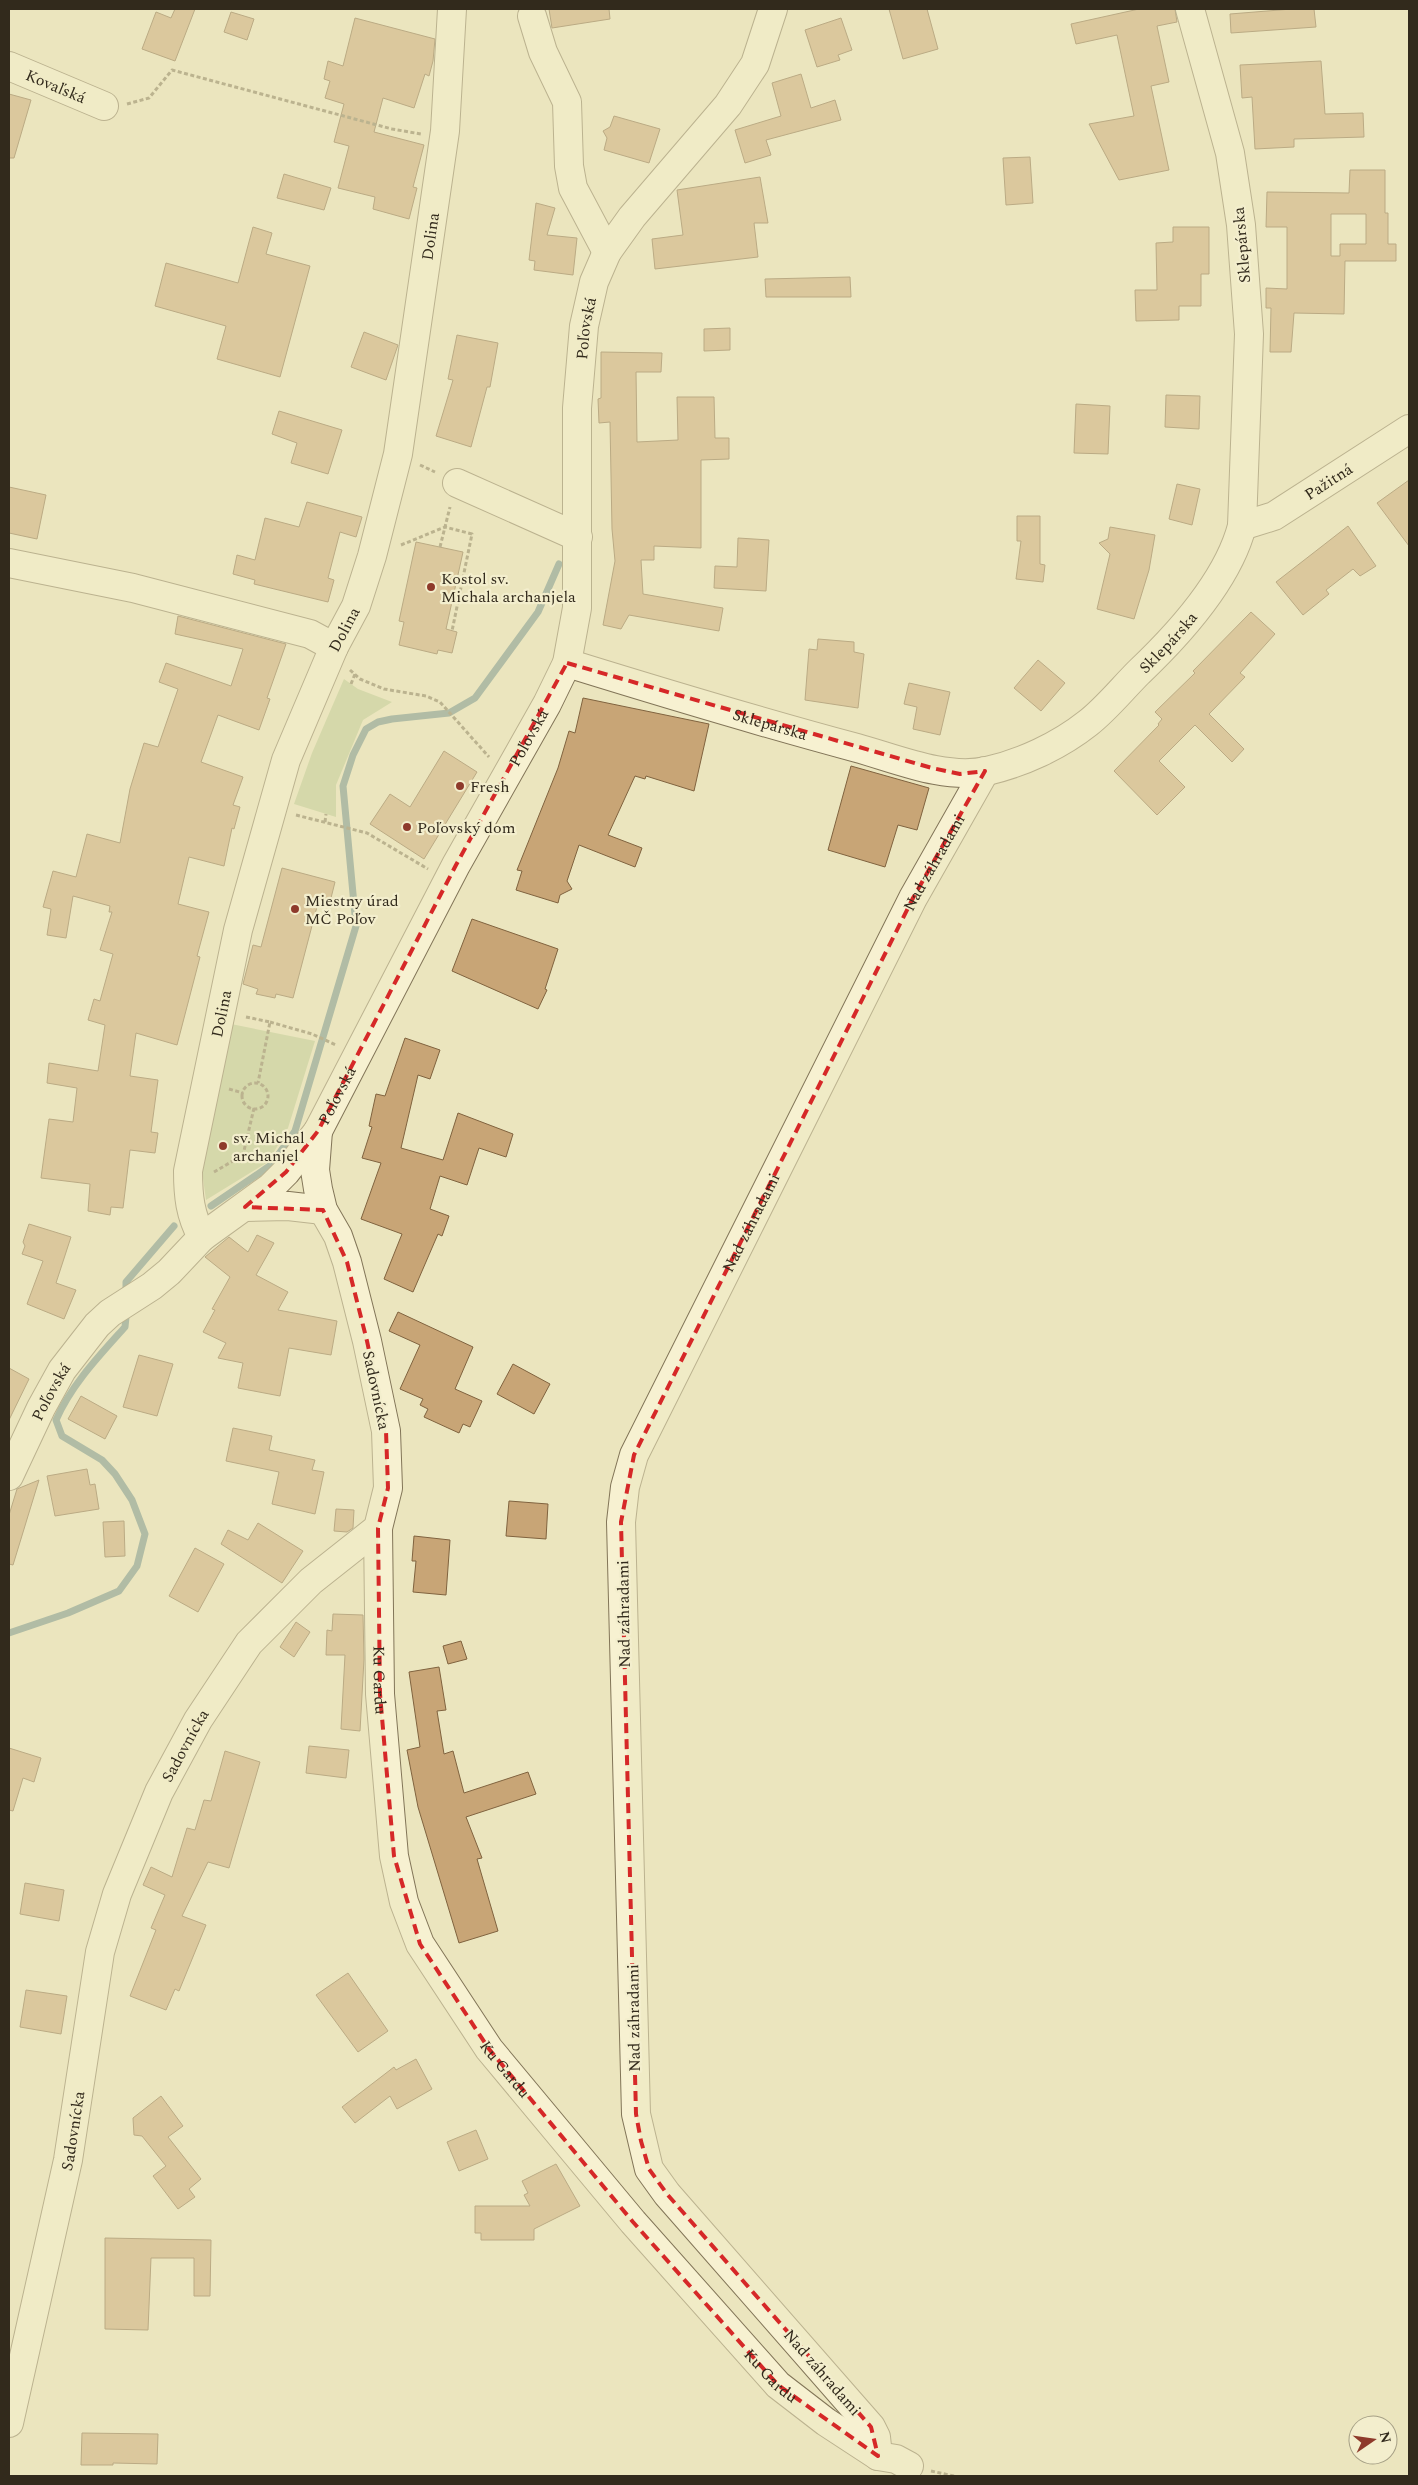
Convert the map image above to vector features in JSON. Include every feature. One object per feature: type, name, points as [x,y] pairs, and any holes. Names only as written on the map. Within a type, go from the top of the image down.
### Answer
[{"type":"street","name":"Dolina","points":[[202,1237],[192,1220],[188,1186],[190,1157],[238,930],[286,760],[332,653],[356,606],[372,556],[398,454],[444,138],[452,9]]},
{"type":"street","name":"Poľovská","points":[[9,1476],[41,1408],[62,1370],[97,1325],[110,1313],[139,1296],[169,1272],[202,1237],[245,1207],[286,1172],[318,1131],[448,880],[548,704],[567,663],[577,608],[577,408],[584,326],[594,282],[607,252],[632,217],[728,105],[754,64],[773,9]]},
{"type":"street","name":"Sklepárska","points":[[567,663],[772,725],[960,774],[985,771],[1015,763],[1040,752],[1089,723],[1170,643],[1225,570],[1236,548],[1242,526],[1249,334],[1241,225],[1230,152],[1190,9]]},
{"type":"street","points":[[532,16],[543,52],[567,102],[569,166],[573,188],[607,252]]},
{"type":"street","name":"Kovaľská","points":[[9,66],[104,106]]},
{"type":"street","name":"Pažitná","points":[[1242,526],[1274,516],[1409,429]]},
{"type":"street","points":[[457,483],[578,537]]},
{"type":"street","points":[[9,563],[142,591],[310,634],[332,653]]},
{"type":"street","name":"Nad záhradami","points":[[878,2456],[876,2437],[871,2427],[666,2194],[649,2169],[641,2142],[636,2114],[621,1522],[625,1487],[634,1455],[913,898],[985,771]]},
{"type":"street","name":"Sadovnícka","points":[[9,2423],[68,2160],[100,1952],[118,1894],[159,1792],[198,1720],[249,1643],[311,1581],[378,1528],[388,1488],[386,1430],[347,1262],[338,1236],[323,1210],[315,1170],[318,1131]]},
{"type":"street","points":[[245,1207],[288,1206],[323,1210]]},
{"type":"street","name":"Ku Gardu","points":[[378,1528],[380,1694],[394,1856],[404,1902],[420,1944],[489,2049],[633,2222],[778,2385],[826,2422],[878,2456],[896,2460],[909,2466]]},
{"type":"path","points":[[104,106],[111,102],[125,104],[149,98],[172,70],[392,129],[444,138]]},
{"type":"path","points":[[398,454],[457,483],[440,547]]},
{"type":"path","points":[[372,556],[445,527],[472,534],[452,630]]},
{"type":"path","points":[[332,653],[360,679],[384,689],[426,696],[440,702],[507,775]]},
{"type":"path","points":[[351,684],[354,674]]},
{"type":"path","points":[[272,809],[367,833],[448,880]]},
{"type":"path","points":[[325,822],[326,814]]},
{"type":"path","points":[[220,1011],[312,1034],[328,1042]]},
{"type":"path","points":[[258,1083],[270,1022]]},
{"type":"path","points":[[258,1083],[265,1087],[268,1100],[262,1107],[254,1108],[246,1105],[243,1093],[250,1084],[258,1083]]},
{"type":"path","points":[[188,1186],[243,1155],[254,1108]]},
{"type":"highlighted area","points":[[567,663],[932,768],[960,774],[985,771],[913,898],[634,1455],[621,1522],[636,2114],[641,2141],[649,2169],[667,2194],[871,2427],[878,2456],[778,2385],[633,2222],[489,2049],[420,1944],[394,1856],[380,1694],[378,1528],[388,1488],[386,1431],[367,1341],[347,1262],[323,1210],[245,1207],[286,1172],[318,1131],[456,865]]},
{"type":"green space","points":[[344,679],[358,689],[392,702],[363,720],[336,785],[336,817],[294,804],[312,753]]},
{"type":"green space","points":[[231,1024],[315,1041],[288,1128],[268,1162],[206,1200],[202,1171]]},
{"type":"building","points":[[175,9],[195,9],[175,61],[142,49],[156,12],[171,18]]},
{"type":"building","points":[[549,9],[609,9],[610,19],[552,28]]},
{"type":"building","points":[[889,9],[927,9],[938,49],[903,59]]},
{"type":"building","points":[[1139,9],[1175,9],[1177,22],[1157,26],[1169,82],[1151,86],[1169,170],[1119,180],[1089,124],[1134,116],[1117,35],[1076,44],[1071,24]]},
{"type":"building","points":[[1314,9],[1316,27],[1231,33],[1230,14]]},
{"type":"building","points":[[231,12],[254,19],[247,40],[224,32]]},
{"type":"building","points":[[355,18],[435,39],[433,61],[429,76],[425,74],[414,108],[383,98],[374,132],[424,145],[413,187],[417,188],[409,219],[373,209],[375,197],[338,188],[349,146],[334,142],[344,104],[325,98],[330,81],[324,79],[328,61],[343,66]]},
{"type":"building","points":[[841,18],[852,50],[838,55],[840,60],[817,67],[805,30]]},
{"type":"building","points":[[1321,61],[1325,114],[1363,113],[1364,137],[1294,139],[1294,147],[1255,149],[1252,97],[1242,98],[1240,65]]},
{"type":"building","points":[[801,74],[811,108],[835,100],[841,120],[766,140],[771,155],[745,163],[735,130],[781,116],[772,83]]},
{"type":"building","points":[[9,94],[31,100],[14,158],[9,158]]},
{"type":"building","points":[[614,116],[660,129],[649,163],[604,150],[607,138],[603,131],[610,127]]},
{"type":"building","points":[[1030,157],[1033,203],[1006,205],[1003,158]]},
{"type":"building","points":[[1350,170],[1385,170],[1385,213],[1388,213],[1388,244],[1396,244],[1396,261],[1345,261],[1344,314],[1294,313],[1291,352],[1270,352],[1271,308],[1266,308],[1266,288],[1287,289],[1287,227],[1266,227],[1267,192],[1349,193]],"holes":[[[1331,214],[1366,214],[1366,244],[1340,244],[1340,256],[1331,256]]]},
{"type":"building","points":[[284,174],[331,188],[324,210],[277,198]]},
{"type":"building","points":[[760,177],[768,223],[754,223],[758,257],[655,269],[652,239],[683,235],[677,190]]},
{"type":"building","points":[[536,203],[555,208],[547,235],[577,238],[573,275],[534,270],[535,261],[529,260]]},
{"type":"building","points":[[253,227],[272,233],[266,254],[310,266],[280,377],[217,359],[226,326],[155,306],[166,263],[238,283]]},
{"type":"building","points":[[1173,227],[1209,227],[1209,274],[1201,274],[1201,306],[1179,306],[1179,320],[1136,321],[1135,290],[1157,290],[1156,243],[1173,242]]},
{"type":"building","points":[[850,277],[851,297],[766,297],[765,279]]},
{"type":"building","points":[[730,328],[730,350],[704,351],[704,329]]},
{"type":"building","points":[[364,332],[398,345],[386,380],[351,367]]},
{"type":"building","points":[[457,335],[498,343],[490,387],[487,387],[471,447],[436,436],[453,380],[448,379]]},
{"type":"building","points":[[601,352],[662,353],[661,372],[636,372],[637,442],[678,440],[677,397],[714,397],[715,438],[729,438],[729,459],[701,460],[701,548],[654,546],[654,560],[641,560],[643,594],[723,608],[719,631],[629,615],[621,629],[603,625],[615,561],[612,529],[610,422],[599,423],[598,399],[601,398]]},
{"type":"building","points":[[1166,395],[1200,396],[1199,429],[1165,427]]},
{"type":"building","points":[[1076,404],[1110,406],[1108,454],[1074,453]]},
{"type":"building","points":[[279,411],[342,430],[328,474],[291,463],[297,443],[272,434]]},
{"type":"building","points":[[1409,480],[1409,546],[1377,503]]},
{"type":"building","points":[[1177,484],[1200,489],[1192,525],[1169,519]]},
{"type":"building","points":[[9,487],[46,495],[37,539],[9,533]]},
{"type":"building","points":[[307,502],[362,517],[356,537],[340,532],[328,578],[334,580],[328,602],[254,584],[255,580],[233,574],[237,555],[255,560],[265,518],[299,527]]},
{"type":"building","points":[[1017,516],[1040,516],[1040,564],[1045,565],[1043,582],[1016,579],[1021,541],[1017,541]]},
{"type":"building","points":[[1348,526],[1376,566],[1360,576],[1353,569],[1326,590],[1329,594],[1303,615],[1276,582]]},
{"type":"building","points":[[1110,527],[1155,535],[1149,570],[1134,619],[1097,609],[1110,554],[1099,543],[1108,539]]},
{"type":"building","points":[[738,538],[769,540],[766,591],[714,588],[715,566],[737,567]]},
{"type":"building","name":"Kostol sv. Michala archanjela","points":[[416,542],[463,552],[446,629],[457,632],[452,653],[438,650],[437,654],[399,645],[404,622],[399,621]]},
{"type":"building","points":[[1251,612],[1275,634],[1240,673],[1245,677],[1209,714],[1244,749],[1232,762],[1195,725],[1159,761],[1185,787],[1157,815],[1114,771],[1159,725],[1162,719],[1155,712],[1195,673],[1193,671]]},
{"type":"building","points":[[178,616],[286,644],[267,698],[270,699],[259,730],[218,715],[201,762],[243,777],[233,805],[240,807],[234,829],[232,828],[224,866],[189,857],[178,904],[209,912],[197,956],[200,957],[177,1045],[136,1033],[130,1076],[158,1080],[151,1132],[158,1133],[155,1153],[130,1150],[123,1208],[111,1207],[110,1215],[88,1211],[90,1184],[41,1178],[49,1119],[73,1122],[77,1088],[47,1083],[49,1063],[98,1071],[105,1025],[88,1020],[94,999],[100,1001],[113,954],[100,950],[112,912],[109,912],[110,906],[73,896],[66,938],[47,935],[51,909],[43,907],[53,871],[76,877],[87,834],[120,843],[130,789],[144,743],[158,747],[178,689],[159,682],[166,663],[231,686],[243,649],[175,634]]},
{"type":"building","points":[[818,639],[854,642],[854,652],[864,654],[858,708],[805,700],[809,649],[817,650]]},
{"type":"building","points":[[1038,660],[1065,683],[1041,711],[1014,688]]},
{"type":"building","points":[[909,683],[950,692],[940,735],[913,729],[917,707],[904,704]]},
{"type":"building","points":[[583,698],[709,724],[694,791],[646,776],[645,779],[635,776],[608,835],[642,848],[635,867],[579,845],[567,881],[572,889],[560,895],[558,903],[516,890],[522,871],[517,870],[558,768],[569,731],[575,733]]},
{"type":"building","points":[[444,751],[477,772],[424,859],[370,824],[390,794],[410,807]]},
{"type":"building","points":[[851,766],[929,788],[917,830],[898,825],[885,867],[828,850]]},
{"type":"building","points":[[282,868],[335,882],[329,906],[318,903],[293,998],[276,994],[275,998],[256,994],[258,989],[243,984],[253,945],[261,947]]},
{"type":"building","points":[[472,919],[558,949],[545,989],[547,990],[538,1009],[452,971]]},
{"type":"building","points":[[405,1038],[440,1050],[430,1079],[418,1075],[401,1148],[443,1160],[458,1113],[513,1134],[506,1157],[479,1148],[467,1185],[440,1176],[430,1209],[449,1216],[442,1236],[438,1234],[413,1292],[384,1279],[402,1234],[361,1219],[381,1163],[362,1158],[372,1127],[369,1126],[376,1094],[385,1096]]},
{"type":"building","points":[[29,1224],[71,1237],[56,1283],[76,1290],[64,1319],[27,1304],[43,1261],[22,1254],[25,1246],[23,1242]]},
{"type":"building","points":[[257,1235],[274,1243],[256,1275],[288,1292],[278,1310],[337,1321],[331,1355],[289,1348],[280,1396],[238,1388],[243,1363],[218,1358],[226,1343],[203,1332],[215,1310],[212,1309],[230,1277],[205,1257],[229,1237],[248,1252]]},
{"type":"building","points":[[398,1312],[473,1347],[455,1389],[482,1401],[470,1427],[463,1424],[459,1433],[424,1417],[428,1409],[420,1405],[423,1399],[400,1389],[420,1345],[389,1331]]},
{"type":"building","points":[[139,1355],[173,1364],[157,1416],[123,1407]]},
{"type":"building","points":[[513,1364],[550,1384],[534,1414],[497,1394]]},
{"type":"building","points":[[9,1368],[29,1379],[9,1420]]},
{"type":"building","points":[[81,1396],[117,1416],[105,1439],[68,1419]]},
{"type":"building","points":[[233,1428],[272,1436],[269,1450],[315,1460],[312,1470],[324,1472],[315,1514],[272,1504],[279,1472],[226,1461]]},
{"type":"building","points":[[87,1469],[90,1485],[95,1484],[99,1509],[55,1516],[47,1476]]},
{"type":"building","points":[[39,1480],[13,1565],[9,1564],[9,1515],[17,1489]]},
{"type":"building","points":[[509,1501],[548,1504],[546,1539],[506,1536]]},
{"type":"building","points":[[336,1509],[354,1510],[353,1528],[347,1532],[334,1531]]},
{"type":"building","points":[[124,1521],[125,1556],[105,1557],[103,1522]]},
{"type":"building","points":[[258,1523],[303,1551],[282,1583],[221,1544],[228,1530],[248,1540]]},
{"type":"building","points":[[414,1536],[450,1540],[446,1595],[413,1592],[416,1561],[412,1561]]},
{"type":"building","points":[[195,1548],[224,1564],[198,1612],[169,1596]]},
{"type":"building","points":[[333,1614],[363,1615],[364,1659],[360,1731],[341,1729],[345,1655],[326,1655],[327,1630],[332,1631]]},
{"type":"building","points":[[296,1622],[310,1632],[294,1657],[280,1647]]},
{"type":"building","points":[[461,1641],[467,1659],[448,1664],[443,1646]]},
{"type":"building","points":[[439,1667],[446,1710],[437,1711],[444,1754],[453,1751],[464,1793],[528,1772],[536,1794],[466,1817],[482,1858],[477,1859],[498,1931],[459,1943],[418,1807],[407,1750],[420,1747],[409,1672]]},
{"type":"building","points":[[309,1746],[349,1750],[346,1778],[306,1773]]},
{"type":"building","points":[[9,1748],[41,1758],[34,1782],[23,1778],[13,1811],[9,1810]]},
{"type":"building","points":[[225,1751],[260,1762],[229,1868],[208,1862],[182,1916],[206,1925],[179,1991],[175,1989],[166,2010],[130,1996],[156,1930],[151,1928],[165,1895],[143,1885],[151,1867],[172,1877],[187,1828],[195,1830],[204,1800],[211,1801]]},
{"type":"building","points":[[25,1883],[64,1890],[59,1921],[20,1914]]},
{"type":"building","points":[[348,1973],[388,2031],[358,2052],[316,1995]]},
{"type":"building","points":[[26,1990],[67,1996],[61,2034],[20,2027]]},
{"type":"building","points":[[416,2059],[432,2089],[397,2109],[390,2096],[355,2123],[342,2107],[394,2067],[396,2070]]},
{"type":"building","points":[[161,2096],[183,2126],[168,2137],[201,2179],[189,2189],[195,2197],[178,2209],[153,2176],[166,2166],[142,2136],[134,2135],[133,2118]]},
{"type":"building","points":[[476,2130],[488,2159],[459,2171],[447,2142]]},
{"type":"building","points":[[556,2164],[580,2206],[534,2229],[534,2240],[481,2240],[481,2233],[475,2233],[475,2206],[530,2206],[524,2195],[528,2193],[522,2181]]},
{"type":"building","points":[[105,2238],[211,2240],[210,2296],[194,2296],[194,2258],[151,2258],[148,2330],[105,2329]]},
{"type":"building","points":[[82,2433],[158,2434],[157,2464],[113,2463],[113,2465],[81,2465]]},
{"type":"waterway","points":[[211,1206],[271,1165],[295,1131],[356,926],[343,786],[353,755],[366,729],[378,722],[392,719],[449,713],[475,698],[538,612],[559,564]]},
{"type":"waterway","points":[[126,1288],[126,1282],[174,1226]]},
{"type":"waterway","points":[[9,1633],[68,1613],[119,1591],[137,1566],[145,1534],[132,1500],[115,1474],[102,1460],[62,1436],[56,1420],[78,1382],[125,1327],[126,1317]]},
{"type":"place","name":"Kostol sv. Michala archanjela","points":[[431,587]]},
{"type":"place","name":"Fresh","points":[[460,786]]},
{"type":"place","name":"Poľovský dom","points":[[407,827]]},
{"type":"place","name":"Miestny úrad MČ Poľov","points":[[295,909]]},
{"type":"place","name":"sv. Michal archanjel","points":[[223,1146]]}]
